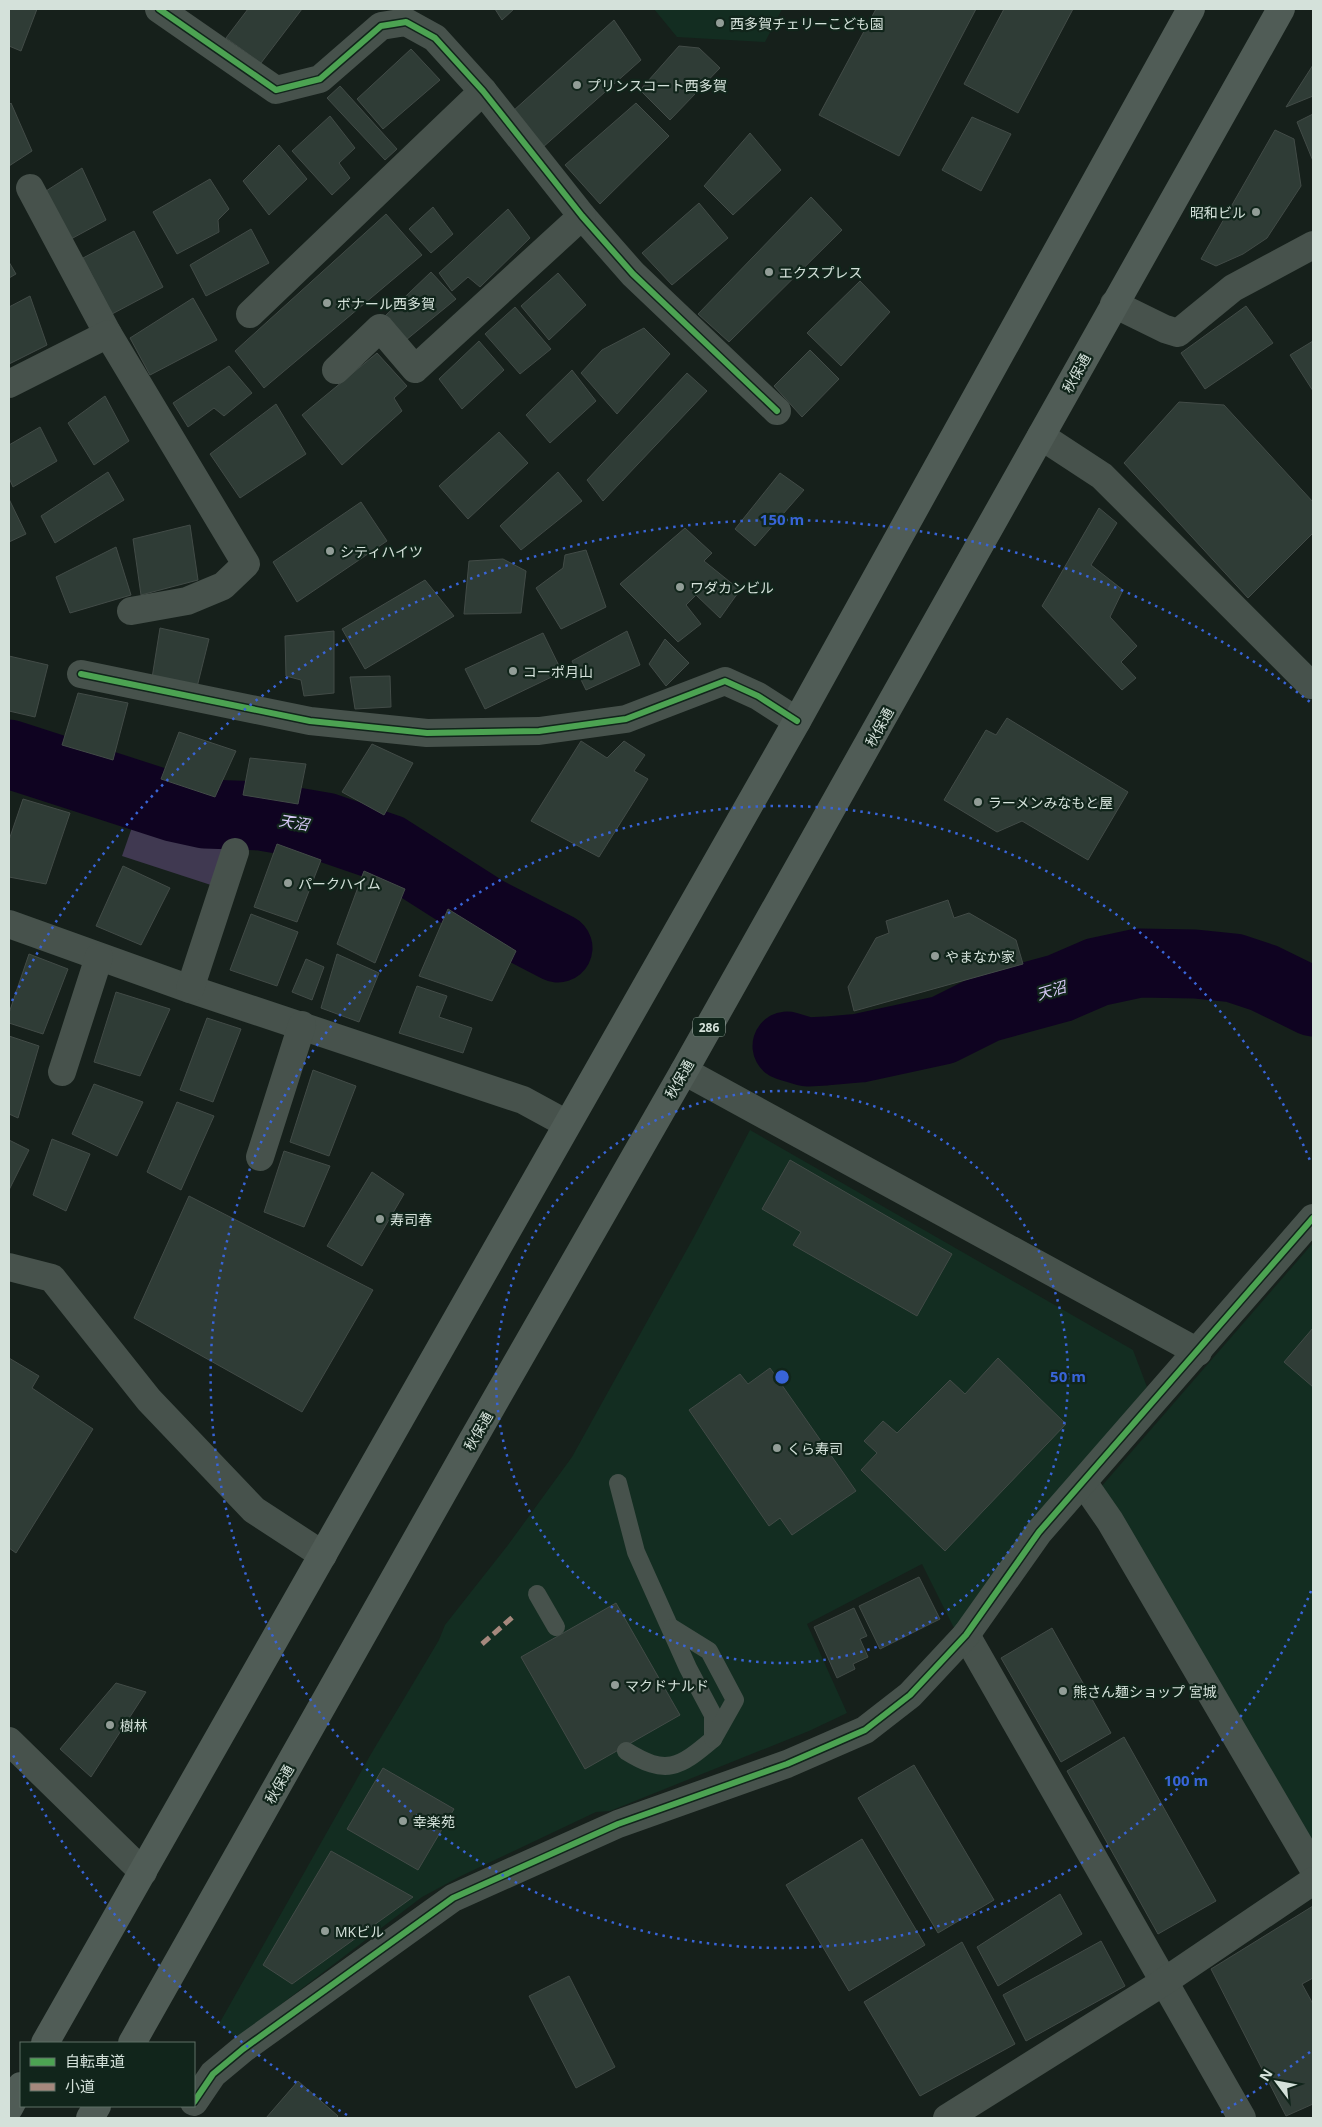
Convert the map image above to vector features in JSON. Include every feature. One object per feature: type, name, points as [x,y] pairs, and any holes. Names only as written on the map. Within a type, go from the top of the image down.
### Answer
[{"type":"highway","points":[[46,2042],[797,721],[1191,9]]},
{"type":"highway","name":"秋保通","points":[[133,2042],[472,1441],[684,1071],[1281,9]]},
{"type":"highway","points":[[9,2108],[20,2088]]},
{"type":"highway","points":[[90,2118],[96,2107]]},
{"type":"street","points":[[159,9],[276,90],[320,79],[381,26],[406,22],[435,38],[483,91],[582,216],[633,274],[777,411]]},
{"type":"street","points":[[250,314],[483,91]]},
{"type":"street","points":[[30,188],[108,334],[246,564],[224,586],[187,602],[131,611]]},
{"type":"street","points":[[336,370],[380,328],[415,369],[582,216]]},
{"type":"street","points":[[1114,304],[1165,329],[1178,333],[1233,288],[1313,245]]},
{"type":"street","points":[[9,384],[108,334]]},
{"type":"street","points":[[1041,436],[1102,476],[1310,685]]},
{"type":"street","points":[[81,674],[310,722],[427,733],[539,731],[626,719],[725,681],[758,696],[797,721]]},
{"type":"street","points":[[190,989],[235,852]]},
{"type":"street","points":[[9,924],[190,989],[523,1100],[567,1124]]},
{"type":"street","points":[[62,1072],[99,957]]},
{"type":"street","points":[[260,1157],[302,1025]]},
{"type":"street","points":[[684,1071],[1198,1352]]},
{"type":"street","points":[[195,2101],[213,2074],[243,2049],[453,1898],[618,1824],[787,1764],[864,1730],[910,1695],[966,1635],[1039,1532],[1313,1218]]},
{"type":"street","points":[[9,1266],[52,1278],[149,1400],[254,1510],[323,1555]]},
{"type":"street","points":[[1083,1482],[1110,1521],[1313,1868]]},
{"type":"street","points":[[966,1635],[1162,1982],[1242,2118]]},
{"type":"street","points":[[9,1741],[143,1872]]},
{"type":"street","points":[[947,2118],[1162,1982],[1313,1881]]},
{"type":"street","points":[[183,2118],[190,2107]]},
{"type":"lane","points":[[618,1483],[636,1552],[672,1628],[688,1668],[713,1715],[713,1740]]},
{"type":"lane","points":[[537,1594],[556,1628]]},
{"type":"lane","points":[[626,1751],[648,1765],[668,1767],[690,1759],[713,1740],[735,1700],[710,1650],[672,1628]]},
{"type":"shaded area","name":"西多賀チェリーこども園","points":[[654,9],[782,9],[765,42],[677,37]]},
{"type":"shaded area","points":[[137,813],[227,839],[214,886],[122,856]]},
{"type":"shaded area","points":[[750,1130],[1133,1350],[1147,1387],[954,1628],[922,1564],[807,1624],[847,1713],[809,1731],[610,1811],[596,1812],[461,1876],[422,1897],[237,2038],[219,2024],[371,1754],[439,1640],[445,1625],[508,1545],[572,1457],[695,1235]]},
{"type":"shaded area","points":[[1313,1243],[1313,1846],[1100,1488]]},
{"type":"building","points":[[9,9],[37,9],[21,51],[9,46]]},
{"type":"building","points":[[248,9],[302,9],[261,63],[226,38]]},
{"type":"building","points":[[495,9],[514,9],[502,20]]},
{"type":"building","points":[[876,9],[976,9],[899,156],[819,115]]},
{"type":"building","points":[[1004,9],[1073,9],[1018,113],[964,84]]},
{"type":"building","name":"プリンスコート西多賀","points":[[614,20],[641,60],[542,148],[513,111]]},
{"type":"building","points":[[679,46],[699,48],[720,68],[670,120],[640,90]]},
{"type":"building","points":[[411,49],[440,80],[383,129],[357,99]]},
{"type":"building","points":[[1313,65],[1313,96],[1286,107]]},
{"type":"building","points":[[340,86],[397,149],[385,160],[327,98]]},
{"type":"building","points":[[11,103],[32,151],[9,166],[9,105]]},
{"type":"building","points":[[636,103],[669,136],[600,204],[565,165]]},
{"type":"building","points":[[1313,114],[1313,161],[1297,122]]},
{"type":"building","points":[[330,116],[355,148],[339,163],[350,178],[332,195],[292,151]]},
{"type":"building","points":[[972,117],[1011,134],[981,191],[942,170]]},
{"type":"building","name":"昭和ビル","points":[[1275,130],[1294,139],[1301,186],[1267,238],[1243,254],[1216,266],[1201,259]]},
{"type":"building","points":[[750,133],[781,170],[733,215],[704,186]]},
{"type":"building","points":[[279,145],[307,179],[269,215],[243,181]]},
{"type":"building","points":[[82,168],[106,220],[71,239],[46,191]]},
{"type":"building","points":[[210,179],[229,209],[218,220],[219,232],[177,254],[153,212]]},
{"type":"building","name":"エクスプレス","points":[[811,197],[842,230],[729,342],[698,314]]},
{"type":"building","points":[[699,203],[728,238],[672,285],[642,253]]},
{"type":"building","points":[[433,207],[453,234],[431,253],[409,229]]},
{"type":"building","points":[[508,209],[530,238],[480,287],[468,277],[452,291],[439,273]]},
{"type":"building","name":"ボナール西多賀","points":[[386,214],[422,255],[264,388],[235,351]]},
{"type":"building","points":[[251,229],[269,263],[206,296],[190,265]]},
{"type":"building","points":[[134,231],[163,287],[112,314],[83,258]]},
{"type":"building","points":[[9,262],[16,274],[9,278]]},
{"type":"building","points":[[431,272],[456,299],[406,340],[385,316]]},
{"type":"building","points":[[558,273],[586,305],[549,340],[521,306]]},
{"type":"building","points":[[860,281],[890,312],[841,366],[807,333]]},
{"type":"building","points":[[30,296],[47,345],[9,364],[9,307]]},
{"type":"building","points":[[193,298],[217,340],[150,375],[130,338]]},
{"type":"building","points":[[1246,306],[1273,343],[1205,389],[1181,353]]},
{"type":"building","points":[[515,307],[551,349],[520,374],[485,334]]},
{"type":"building","points":[[644,328],[670,354],[617,414],[581,373],[602,350]]},
{"type":"building","points":[[479,341],[504,370],[462,409],[439,379]]},
{"type":"building","points":[[1313,341],[1313,391],[1290,355]]},
{"type":"building","points":[[810,350],[839,379],[802,417],[774,386]]},
{"type":"building","points":[[377,353],[407,386],[394,398],[402,411],[342,465],[302,415]]},
{"type":"building","points":[[229,366],[252,393],[224,416],[214,408],[188,427],[173,403]]},
{"type":"building","points":[[572,370],[596,401],[550,443],[526,415]]},
{"type":"building","points":[[687,373],[707,391],[603,501],[587,480]]},
{"type":"building","points":[[105,396],[129,441],[94,465],[68,423]]},
{"type":"building","points":[[1179,402],[1224,405],[1313,502],[1313,533],[1248,598],[1124,463]]},
{"type":"building","points":[[276,404],[306,454],[240,498],[210,454]]},
{"type":"building","points":[[40,427],[57,461],[13,487],[9,478],[9,445]]},
{"type":"building","points":[[499,432],[528,463],[468,519],[439,486]]},
{"type":"building","points":[[108,472],[124,500],[55,543],[41,516]]},
{"type":"building","points":[[558,472],[582,501],[521,550],[500,526]]},
{"type":"building","points":[[780,473],[804,490],[755,546],[735,529]]},
{"type":"building","points":[[9,499],[26,534],[9,542]]},
{"type":"building","name":"シティハイツ","points":[[361,502],[387,541],[297,602],[273,562]]},
{"type":"building","points":[[1099,508],[1117,523],[1091,565],[1123,590],[1110,617],[1137,646],[1121,662],[1136,678],[1122,690],[1042,606]]},
{"type":"building","points":[[190,525],[198,580],[141,595],[133,539]]},
{"type":"building","name":"ワダカンビル","points":[[685,528],[712,553],[704,561],[740,590],[720,618],[696,595],[686,605],[701,624],[678,642],[620,584]]},
{"type":"building","points":[[116,547],[131,595],[70,613],[56,577]]},
{"type":"building","points":[[586,550],[606,607],[561,629],[536,588],[563,568],[565,555]]},
{"type":"building","points":[[503,559],[526,571],[521,613],[464,614],[469,561]]},
{"type":"building","points":[[425,580],[454,616],[365,669],[342,629]]},
{"type":"building","points":[[160,628],[209,639],[197,687],[152,678]]},
{"type":"building","points":[[334,631],[334,693],[304,696],[301,680],[286,676],[285,636]]},
{"type":"building","points":[[627,631],[640,665],[586,690],[572,661]]},
{"type":"building","name":"コーポ月山","points":[[543,633],[562,672],[485,709],[465,669]]},
{"type":"building","points":[[665,639],[689,663],[666,686],[649,664]]},
{"type":"building","points":[[9,656],[48,665],[35,717],[9,711]]},
{"type":"building","points":[[390,676],[391,707],[355,709],[350,677]]},
{"type":"building","points":[[78,693],[128,703],[113,760],[62,745]]},
{"type":"building","points":[[1007,718],[1128,792],[1088,860],[1022,821],[997,832],[944,800],[986,730],[996,735]]},
{"type":"building","points":[[179,732],[236,751],[215,797],[161,779]]},
{"type":"building","points":[[581,741],[607,758],[624,741],[645,755],[634,771],[648,779],[599,857],[531,821]]},
{"type":"building","points":[[372,744],[413,763],[384,815],[342,792]]},
{"type":"building","points":[[250,758],[306,764],[298,804],[243,795]]},
{"type":"building","points":[[23,799],[70,813],[46,884],[9,877],[9,840]]},
{"type":"building","name":"パークハイム","points":[[277,844],[321,860],[297,922],[254,907]]},
{"type":"building","points":[[123,866],[170,888],[141,945],[96,926]]},
{"type":"building","points":[[364,871],[405,889],[375,963],[337,944]]},
{"type":"building","points":[[948,900],[954,918],[969,913],[1016,940],[1023,964],[854,1011],[848,987],[876,938],[889,933],[886,921]]},
{"type":"building","points":[[448,909],[516,951],[492,1001],[419,976]]},
{"type":"building","points":[[251,914],[298,932],[277,986],[230,970]]},
{"type":"building","points":[[29,954],[68,969],[43,1034],[9,1023],[9,1013]]},
{"type":"building","points":[[337,954],[379,973],[359,1022],[321,1008]]},
{"type":"building","points":[[306,959],[324,967],[312,1000],[292,992]]},
{"type":"building","points":[[417,986],[447,996],[439,1017],[472,1028],[463,1053],[399,1033]]},
{"type":"building","points":[[116,992],[170,1009],[140,1076],[94,1062]]},
{"type":"building","points":[[207,1018],[241,1029],[213,1102],[180,1090]]},
{"type":"building","points":[[9,1036],[39,1046],[18,1118],[9,1114]]},
{"type":"building","points":[[313,1070],[356,1086],[329,1156],[290,1142]]},
{"type":"building","points":[[94,1084],[143,1102],[117,1156],[72,1134]]},
{"type":"building","points":[[177,1102],[214,1116],[181,1190],[147,1172]]},
{"type":"building","points":[[52,1139],[90,1154],[66,1211],[33,1195]]},
{"type":"building","points":[[9,1140],[29,1150],[9,1190]]},
{"type":"building","points":[[284,1151],[330,1166],[304,1227],[264,1212]]},
{"type":"building","points":[[790,1160],[952,1254],[917,1316],[793,1245],[801,1232],[762,1209]]},
{"type":"building","points":[[372,1172],[404,1194],[362,1266],[327,1246]]},
{"type":"building","points":[[189,1196],[373,1290],[302,1412],[134,1318]]},
{"type":"building","points":[[1313,1328],[1313,1387],[1284,1362]]},
{"type":"building","points":[[9,1358],[39,1376],[32,1388],[93,1429],[16,1553],[9,1548]]},
{"type":"building","points":[[998,1358],[1066,1424],[945,1551],[861,1470],[877,1453],[864,1441],[883,1421],[897,1433],[950,1380],[965,1394]]},
{"type":"building","points":[[770,1368],[856,1491],[792,1535],[780,1518],[769,1526],[689,1410],[740,1374],[748,1384]]},
{"type":"building","points":[[919,1577],[940,1619],[880,1649],[859,1606]]},
{"type":"building","points":[[616,1603],[680,1715],[585,1769],[521,1657]]},
{"type":"building","points":[[854,1608],[867,1636],[860,1639],[868,1657],[853,1664],[855,1669],[837,1678],[814,1627]]},
{"type":"building","points":[[1052,1628],[1111,1733],[1061,1762],[1001,1658]]},
{"type":"building","points":[[116,1683],[146,1692],[91,1777],[60,1749]]},
{"type":"building","points":[[1124,1737],[1216,1901],[1158,1934],[1067,1771]]},
{"type":"building","points":[[914,1765],[994,1900],[938,1933],[858,1798]]},
{"type":"building","points":[[383,1768],[454,1809],[418,1870],[347,1829]]},
{"type":"building","points":[[862,1839],[925,1945],[849,1991],[786,1885]]},
{"type":"building","name":"MKビル","points":[[331,1851],[413,1897],[292,1984],[263,1965]]},
{"type":"building","points":[[1060,1894],[1082,1934],[998,1986],[977,1947]]},
{"type":"building","points":[[1313,1906],[1313,1978],[1302,1984],[1313,2004],[1313,2104],[1286,2116],[1211,1969]]},
{"type":"building","points":[[1101,1941],[1125,1986],[1026,2041],[1003,1995]]},
{"type":"building","points":[[962,1942],[1015,2044],[920,2096],[864,2002]]},
{"type":"building","points":[[569,1976],[615,2067],[576,2088],[529,1996]]},
{"type":"building","points":[[298,2081],[338,2116],[336,2118],[266,2118]]},
{"type":"waterway","name":"天沼","points":[[9,754],[173,807],[205,814],[261,816],[325,827],[389,849],[488,912],[558,948]]},
{"type":"waterway","name":"天沼","points":[[787,1046],[807,1052],[860,1048],[943,1030],[987,1008],[1060,988],[1097,972],[1139,963],[1195,964],[1234,968],[1264,978],[1313,1002]]},
{"type":"marked path","points":[[482,1644],[515,1615]]},
{"type":"cycle path","points":[[159,9],[276,90],[320,79],[381,26],[406,22],[435,38],[483,91],[582,216],[633,274],[777,411]]},
{"type":"cycle path","points":[[81,674],[310,721],[427,733],[539,731],[626,719],[725,681],[758,696],[797,721]]},
{"type":"cycle path","points":[[195,2101],[213,2074],[243,2049],[453,1898],[618,1824],[787,1764],[865,1730],[910,1695],[966,1635],[1039,1532],[1313,1218]]},
{"type":"place","name":"西多賀チェリーこども園","points":[[720,23]]},
{"type":"place","name":"プリンスコート西多賀","points":[[577,85]]},
{"type":"place","name":"昭和ビル","points":[[1256,212]]},
{"type":"place","name":"エクスプレス","points":[[769,272]]},
{"type":"place","name":"ボナール西多賀","points":[[327,303]]},
{"type":"place","name":"シティハイツ","points":[[330,551]]},
{"type":"place","name":"ワダカンビル","points":[[680,587]]},
{"type":"place","name":"コーポ月山","points":[[513,671]]},
{"type":"place","name":"ラーメンみなもと屋","points":[[978,802]]},
{"type":"place","name":"パークハイム","points":[[288,883]]},
{"type":"place","name":"やまなか家","points":[[935,956]]},
{"type":"place","name":"寿司春","points":[[380,1219]]},
{"type":"place","name":"くら寿司","points":[[777,1448]]},
{"type":"place","name":"マクドナルド","points":[[615,1685]]},
{"type":"place","name":"熊さん麺ショップ 宮城","points":[[1063,1691]]},
{"type":"place","name":"樹林","points":[[110,1725]]},
{"type":"place","name":"幸楽苑","points":[[403,1821]]},
{"type":"place","name":"MKビル","points":[[325,1931]]}]
